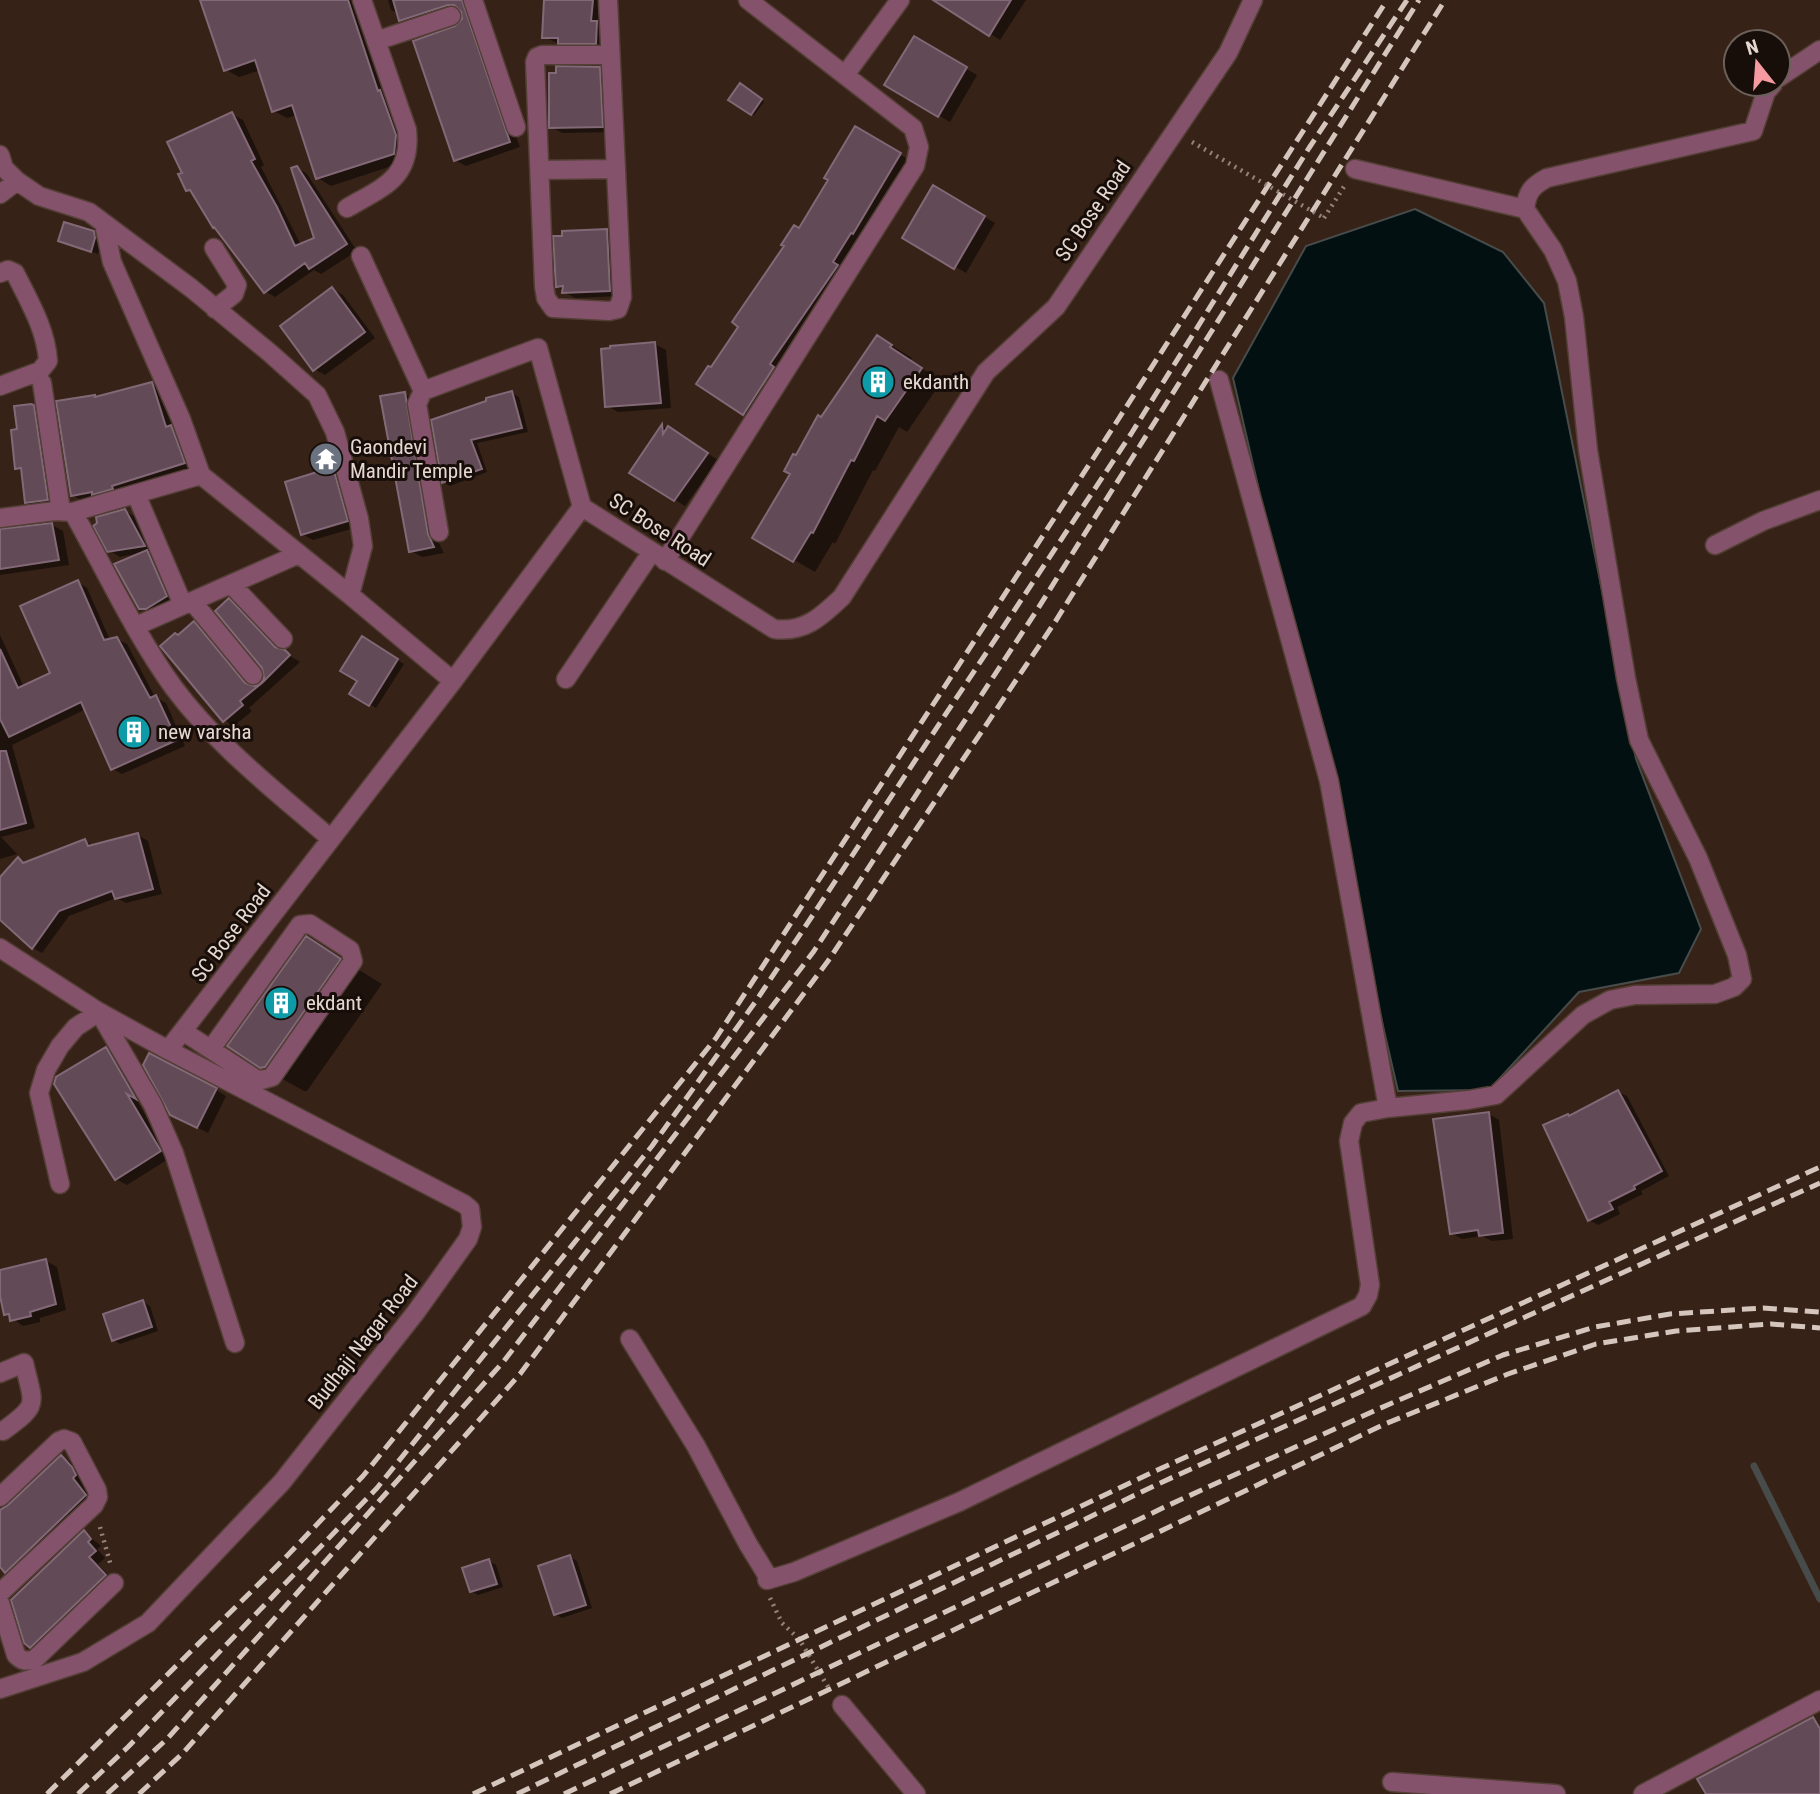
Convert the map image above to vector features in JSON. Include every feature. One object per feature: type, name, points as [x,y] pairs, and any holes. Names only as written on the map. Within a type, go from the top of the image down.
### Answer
[{"type":"street","points":[[347,208],[394,180],[405,158],[408,143],[407,130],[362,0]]},
{"type":"street","points":[[473,0],[516,127]]},
{"type":"street","points":[[608,0],[622,297],[618,309],[609,312],[553,308],[546,298],[535,62],[537,57],[542,55],[610,55]]},
{"type":"street","points":[[566,679],[658,557],[915,166],[919,147],[913,128],[748,0]]},
{"type":"street","points":[[845,75],[900,0]]},
{"type":"street","name":"SC Bose Road","points":[[169,1050],[453,681],[582,507],[774,629],[790,631],[805,626],[834,605],[858,574],[986,372],[1056,307],[1228,53],[1253,0]]},
{"type":"street","points":[[376,41],[451,16]]},
{"type":"street","points":[[1792,69],[1820,50]]},
{"type":"street","points":[[1525,209],[1527,195],[1534,185],[1547,178],[1753,131],[1764,98]]},
{"type":"street","points":[[0,155],[4,168],[17,181],[39,196],[89,212],[270,353],[317,395],[335,432],[356,506],[363,546],[350,595]]},
{"type":"street","points":[[540,170],[616,169]]},
{"type":"street","points":[[630,1339],[696,1446],[768,1580],[959,1502],[1362,1306],[1370,1285],[1349,1141],[1353,1124],[1361,1113],[1496,1095],[1583,1015],[1610,1000],[1634,995],[1715,994],[1734,987],[1741,979],[1737,955],[1698,858],[1639,740],[1588,450],[1574,317],[1567,281],[1553,250],[1525,209],[1355,169]]},
{"type":"street","points":[[0,194],[17,181]]},
{"type":"street","points":[[104,224],[112,262],[181,419],[201,475],[453,681]]},
{"type":"street","points":[[214,248],[237,285],[234,294],[215,309]]},
{"type":"street","points":[[361,256],[423,391],[418,404],[439,532]]},
{"type":"street","points":[[0,273],[8,270],[15,273],[37,317],[47,348],[48,361],[40,371],[0,386]]},
{"type":"street","points":[[423,391],[538,348],[582,507]]},
{"type":"street","points":[[1219,380],[1329,781],[1388,1108]]},
{"type":"street","points":[[42,383],[67,512],[175,689],[246,766],[331,839]]},
{"type":"street","points":[[0,518],[67,512],[201,475]]},
{"type":"street","points":[[136,494],[188,603],[253,675]]},
{"type":"street","points":[[1715,545],[1763,521],[1820,500]]},
{"type":"street","points":[[136,626],[299,554]]},
{"type":"street","points":[[231,584],[283,639]]},
{"type":"street","points":[[184,1032],[256,1079],[272,1077],[353,961],[350,950],[310,924],[300,925],[211,1049]]},
{"type":"street","points":[[0,948],[99,1012],[169,1050]]},
{"type":"street","points":[[60,1184],[39,1093],[46,1070],[60,1046],[76,1027],[99,1012]]},
{"type":"street","points":[[99,1012],[153,1105],[174,1153],[235,1343]]},
{"type":"street","name":"Budhaji Nagar Road","points":[[0,1689],[83,1662],[148,1623],[282,1482],[416,1312],[468,1239],[472,1227],[470,1209],[464,1204],[169,1050]]},
{"type":"street","points":[[0,1373],[24,1363],[33,1397],[28,1413],[1,1432]]},
{"type":"street","points":[[0,1497],[64,1438],[72,1442],[98,1497],[94,1506],[0,1593]]},
{"type":"street","points":[[0,1603],[16,1655],[27,1661],[35,1659],[114,1584]]},
{"type":"street","points":[[1643,1794],[1820,1700]]},
{"type":"street","points":[[842,1705],[916,1794]]},
{"type":"street","points":[[1392,1782],[1556,1794]]},
{"type":"path","points":[[1192,142],[1324,218],[1355,169]]},
{"type":"path","points":[[94,1506],[114,1574],[114,1584]]},
{"type":"path","points":[[768,1580],[768,1594],[782,1623],[799,1639],[842,1705]]},
{"type":"shaded area","points":[[1415,209],[1503,252],[1544,303],[1636,759],[1701,929],[1679,973],[1579,992],[1489,1090],[1398,1091],[1233,378],[1306,246]]},
{"type":"building","points":[[200,0],[348,0],[378,91],[380,90],[396,135],[394,154],[316,179],[292,105],[272,112],[255,60],[224,71]]},
{"type":"building","points":[[393,0],[462,0],[510,142],[454,161],[413,41],[455,26],[462,19],[461,12],[454,5],[448,5],[399,21]]},
{"type":"building","points":[[544,0],[593,0],[591,21],[597,21],[596,44],[558,44],[558,38],[542,38]]},
{"type":"building","points":[[933,0],[1011,0],[989,36]]},
{"type":"building","points":[[914,36],[967,67],[938,117],[884,85]]},
{"type":"building","points":[[556,66],[600,67],[603,127],[549,128],[549,73],[556,73]]},
{"type":"building","points":[[740,83],[762,99],[751,115],[728,100]]},
{"type":"building","points":[[232,112],[255,159],[251,161],[295,246],[314,238],[291,168],[297,166],[347,244],[309,269],[305,263],[264,293],[213,228],[190,190],[186,191],[178,174],[182,173],[167,142]]},
{"type":"building","points":[[855,126],[901,153],[853,234],[851,233],[833,262],[838,265],[770,364],[774,367],[743,415],[696,384],[738,327],[732,322],[784,246],[781,245],[794,225],[799,228],[828,180],[824,178]]},
{"type":"building","points":[[933,185],[985,216],[954,269],[902,238]]},
{"type":"building","points":[[64,222],[94,231],[91,252],[58,241]]},
{"type":"building","points":[[607,229],[610,291],[562,293],[563,286],[556,287],[553,236],[562,236],[562,231]]},
{"type":"building","points":[[332,287],[365,332],[313,371],[280,326]]},
{"type":"building","points":[[877,335],[922,368],[885,421],[877,416],[813,533],[811,532],[793,562],[752,538],[790,474],[784,471],[793,454],[796,455],[818,415],[821,417]]},
{"type":"building","points":[[655,342],[661,403],[605,407],[601,349]]},
{"type":"building","points":[[152,382],[166,427],[171,425],[185,463],[112,486],[113,489],[92,495],[92,492],[71,496],[56,401],[95,397]]},
{"type":"building","points":[[512,391],[522,428],[471,440],[482,469],[442,483],[431,420],[486,401],[486,398]]},
{"type":"building","points":[[405,392],[428,534],[434,547],[409,552],[380,396]]},
{"type":"building","points":[[34,405],[48,500],[25,503],[21,468],[15,469],[11,430],[17,429],[14,406]]},
{"type":"building","points":[[662,424],[663,434],[668,426],[708,453],[674,501],[629,473]]},
{"type":"building","points":[[333,467],[348,521],[301,535],[285,482]]},
{"type":"building","points":[[125,509],[145,546],[107,552],[93,526],[97,523],[96,517]]},
{"type":"building","points":[[52,523],[59,560],[0,569],[0,529]]},
{"type":"building","points":[[147,550],[167,596],[146,609],[139,609],[114,564]]},
{"type":"building","points":[[78,580],[104,640],[117,637],[150,698],[156,695],[177,740],[111,770],[81,702],[9,737],[0,719],[0,649],[18,688],[50,673],[20,606]]},
{"type":"building","points":[[229,598],[275,647],[290,655],[263,682],[240,701],[243,705],[223,722],[160,646],[194,621],[245,683],[254,686],[260,684],[264,678],[262,668],[215,611]]},
{"type":"building","points":[[362,636],[398,659],[369,706],[349,694],[357,681],[340,671]]},
{"type":"building","points":[[0,751],[6,751],[26,823],[0,830]]},
{"type":"building","points":[[138,833],[153,889],[115,899],[112,891],[59,911],[32,949],[0,920],[0,877],[18,857],[23,863],[85,839],[88,846]]},
{"type":"building","name":"ekdant","points":[[306,936],[341,959],[265,1067],[260,1068],[227,1046]]},
{"type":"building","points":[[106,1047],[136,1099],[127,1094],[161,1151],[115,1180],[54,1084],[56,1077]]},
{"type":"building","points":[[149,1053],[217,1088],[197,1128],[170,1115],[143,1065]]},
{"type":"building","points":[[1618,1090],[1662,1171],[1609,1202],[1613,1209],[1588,1221],[1543,1125],[1568,1114],[1569,1116]]},
{"type":"building","points":[[1489,1112],[1503,1233],[1479,1236],[1478,1230],[1450,1234],[1433,1119]]},
{"type":"building","points":[[46,1259],[56,1304],[30,1312],[31,1316],[10,1321],[9,1314],[4,1315],[0,1296],[0,1270]]},
{"type":"building","points":[[143,1300],[152,1327],[112,1341],[103,1314]]},
{"type":"building","points":[[61,1455],[72,1467],[76,1475],[73,1478],[86,1495],[5,1573],[0,1567],[0,1510]]},
{"type":"building","points":[[84,1530],[91,1539],[88,1542],[96,1551],[89,1557],[106,1575],[30,1648],[24,1643],[11,1600]]},
{"type":"building","points":[[570,1555],[586,1605],[554,1615],[538,1566]]},
{"type":"building","points":[[489,1559],[497,1584],[470,1592],[462,1568]]},
{"type":"building","points":[[1813,1717],[1820,1729],[1820,1794],[1706,1794],[1697,1779]]},
{"type":"waterway","points":[[1754,1466],[1820,1599]]},
{"type":"railway","points":[[47,1794],[285,1558],[363,1476],[716,1038],[1098,451],[1387,0]]},
{"type":"railway","points":[[78,1794],[128,1747],[377,1488],[652,1146],[756,1001],[1131,434],[1309,148],[1407,0]]},
{"type":"railway","points":[[107,1794],[167,1739],[504,1361],[814,951],[1037,610],[1419,0]]},
{"type":"railway","points":[[139,1794],[182,1754],[520,1374],[828,961],[1055,622],[1445,0]]},
{"type":"railway","points":[[473,1794],[1153,1472],[1820,1167]]},
{"type":"railway","points":[[517,1794],[1158,1484],[1820,1183]]},
{"type":"railway","points":[[564,1794],[1169,1505],[1503,1355],[1595,1327],[1670,1314],[1763,1308],[1820,1312]]},
{"type":"railway","points":[[610,1794],[1385,1424],[1508,1374],[1596,1344],[1676,1331],[1771,1324],[1820,1328]]},
{"type":"place","name":"ekdanth","points":[[878,382]]},
{"type":"place","name":"Gaondevi Mandir Temple","points":[[326,459]]},
{"type":"place","name":"new varsha","points":[[134,732]]},
{"type":"place","name":"ekdant","points":[[281,1003]]}]
